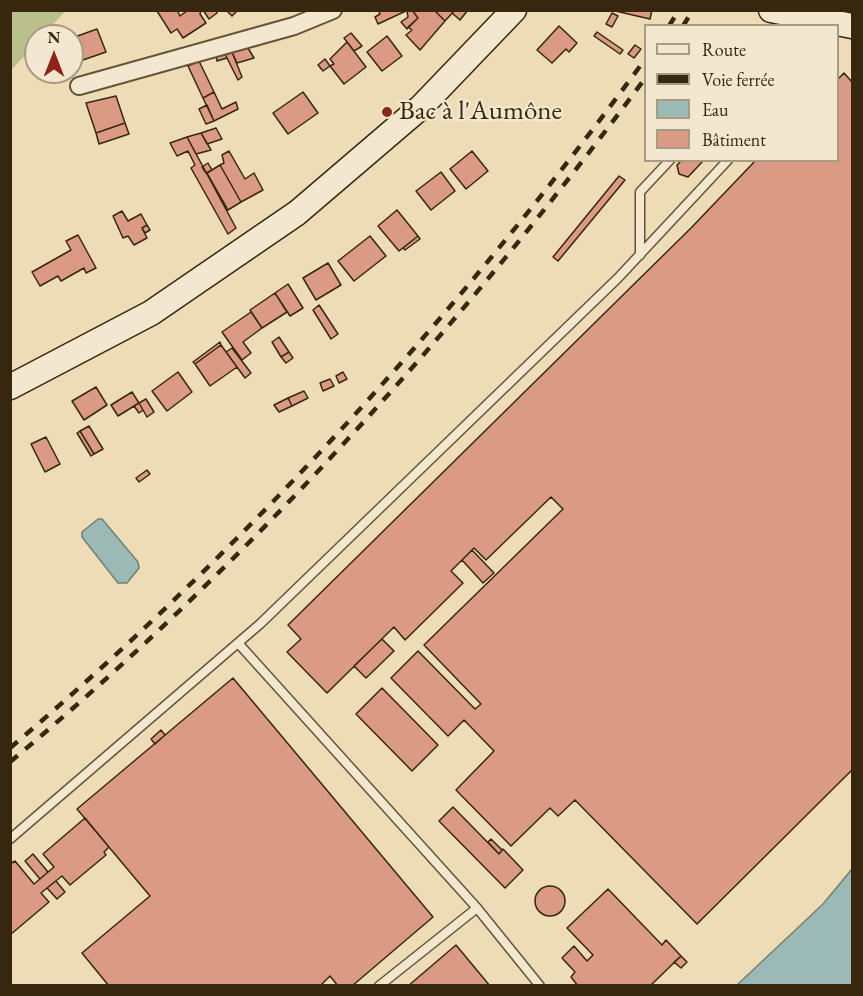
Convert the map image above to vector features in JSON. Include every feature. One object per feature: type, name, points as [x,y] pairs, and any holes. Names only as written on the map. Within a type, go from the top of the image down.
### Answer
[{"type":"main road","points":[[10,387],[151,314],[297,213],[421,107],[514,10]]},
{"type":"main road","points":[[771,10],[852,26]]},
{"type":"street","points":[[79,86],[294,26],[333,10]]},
{"type":"lane","points":[[640,255],[640,192],[668,162]]},
{"type":"lane","points":[[10,839],[238,643],[640,255],[726,162]]},
{"type":"lane","points":[[238,643],[477,908],[540,986]]},
{"type":"lane","points":[[379,986],[477,908]]},
{"type":"green space","points":[[11,10],[65,11],[54,24],[24,24],[24,56],[11,70]]},
{"type":"water","points":[[98,519],[102,519],[138,562],[139,568],[127,583],[118,583],[82,537],[82,532]]},
{"type":"water","points":[[852,869],[852,985],[737,985],[823,904]]},
{"type":"building","points":[[177,10],[180,16],[188,10],[201,10],[200,14],[206,23],[183,38],[177,29],[171,33],[157,11]]},
{"type":"building","points":[[203,10],[216,10],[217,13],[209,19]]},
{"type":"building","points":[[226,10],[238,10],[232,16]]},
{"type":"building","points":[[378,10],[408,10],[378,24],[375,17],[380,14]]},
{"type":"building","points":[[412,10],[434,10],[445,21],[420,50],[406,35],[412,30],[408,27],[418,18]]},
{"type":"building","points":[[412,10],[418,18],[407,29],[401,22],[408,17],[407,11]]},
{"type":"building","points":[[434,10],[455,10],[445,21]]},
{"type":"building","points":[[455,10],[468,10],[460,20],[452,13]]},
{"type":"building","points":[[611,10],[652,10],[650,19]]},
{"type":"building","points":[[612,13],[618,16],[612,27],[606,24]]},
{"type":"building","points":[[559,26],[577,43],[569,52],[566,49],[552,63],[537,50]]},
{"type":"building","points":[[97,29],[106,52],[84,60],[84,34]]},
{"type":"building","points":[[597,32],[623,50],[620,54],[594,36]]},
{"type":"building","points":[[351,33],[362,46],[354,51],[344,38]]},
{"type":"building","points":[[387,36],[402,56],[382,71],[367,52]]},
{"type":"building","points":[[347,42],[366,67],[344,84],[330,66],[334,64],[330,59]]},
{"type":"building","points":[[635,45],[641,49],[634,58],[628,54]]},
{"type":"building","points":[[248,48],[254,58],[237,63],[232,52]]},
{"type":"building","points":[[232,52],[242,77],[238,80],[225,54]]},
{"type":"building","points":[[225,54],[227,58],[217,61],[216,56]]},
{"type":"building","points":[[325,59],[330,66],[323,71],[318,65]]},
{"type":"building","points":[[199,61],[214,92],[203,98],[188,66]]},
{"type":"building","points":[[844,73],[852,82],[852,770],[697,924],[575,800],[558,816],[550,808],[511,846],[456,790],[494,751],[464,720],[448,736],[391,678],[418,651],[475,709],[481,704],[424,645],[563,509],[551,497],[486,560],[474,548],[451,571],[463,583],[405,640],[394,627],[327,693],[287,652],[301,639],[288,625],[691,228],[754,162],[839,162],[839,78]]},
{"type":"building","points":[[214,92],[222,109],[236,102],[238,109],[214,121],[203,98]]},
{"type":"building","points":[[303,92],[318,113],[288,134],[273,113]]},
{"type":"building","points":[[116,96],[125,123],[96,133],[86,103]]},
{"type":"building","points":[[207,105],[214,121],[206,124],[199,109]]},
{"type":"building","points":[[125,123],[129,134],[99,144],[96,133]]},
{"type":"building","points":[[216,128],[222,139],[207,144],[201,133]]},
{"type":"building","points":[[201,133],[211,150],[196,154],[187,137]]},
{"type":"building","points":[[187,137],[236,228],[228,234],[191,168],[195,165],[188,151],[177,156],[170,143]]},
{"type":"building","points":[[229,151],[245,179],[254,173],[263,190],[241,202],[220,165],[224,163],[222,155]]},
{"type":"building","points":[[472,151],[488,171],[466,189],[450,169]]},
{"type":"building","points":[[680,162],[702,162],[688,177],[679,174],[677,165]]},
{"type":"building","points":[[208,163],[212,170],[206,173],[202,167]]},
{"type":"building","points":[[220,165],[241,202],[228,210],[207,173]]},
{"type":"building","points":[[441,172],[455,191],[431,210],[416,191]]},
{"type":"building","points":[[619,176],[625,180],[558,261],[553,257]]},
{"type":"building","points":[[397,210],[418,236],[399,251],[378,226]]},
{"type":"building","points":[[122,211],[128,221],[141,214],[147,225],[142,228],[147,238],[134,245],[128,236],[123,238],[113,216]]},
{"type":"building","points":[[147,225],[150,230],[145,233],[142,228]]},
{"type":"building","points":[[78,235],[96,268],[86,273],[84,268],[61,281],[58,276],[40,286],[32,272],[71,250],[66,241]]},
{"type":"building","points":[[370,236],[386,256],[354,281],[338,261]]},
{"type":"building","points":[[418,236],[420,239],[405,250],[403,248]]},
{"type":"building","points":[[328,263],[341,285],[316,300],[303,278]]},
{"type":"building","points":[[288,284],[303,308],[290,316],[275,293]]},
{"type":"building","points":[[275,293],[287,312],[262,328],[250,310]]},
{"type":"building","points":[[319,305],[338,334],[331,339],[313,310]]},
{"type":"building","points":[[251,312],[262,328],[243,342],[251,353],[242,360],[222,332]]},
{"type":"building","points":[[279,337],[289,352],[281,357],[272,342]]},
{"type":"building","points":[[220,342],[221,345],[195,364],[193,362]]},
{"type":"building","points":[[221,345],[237,367],[210,386],[195,364]]},
{"type":"building","points":[[232,348],[251,373],[245,378],[226,352]]},
{"type":"building","points":[[289,352],[293,358],[286,363],[281,357]]},
{"type":"building","points":[[178,372],[192,392],[167,411],[152,391]]},
{"type":"building","points":[[343,372],[347,379],[339,383],[336,376]]},
{"type":"building","points":[[330,379],[334,386],[323,391],[320,383]]},
{"type":"building","points":[[96,387],[107,405],[84,420],[72,401]]},
{"type":"building","points":[[304,391],[308,398],[292,406],[288,398]]},
{"type":"building","points":[[132,392],[139,403],[118,416],[111,405]]},
{"type":"building","points":[[288,398],[292,406],[279,412],[274,405]]},
{"type":"building","points":[[146,399],[154,412],[147,417],[139,403]]},
{"type":"building","points":[[139,403],[143,410],[139,413],[134,406]]},
{"type":"building","points":[[89,426],[103,449],[94,454],[80,431]]},
{"type":"building","points":[[80,431],[94,454],[91,456],[77,433]]},
{"type":"building","points":[[46,437],[60,464],[45,472],[31,444]]},
{"type":"building","points":[[147,470],[150,474],[139,482],[136,478]]},
{"type":"building","points":[[472,550],[494,573],[483,583],[462,560]]},
{"type":"building","points":[[382,639],[394,651],[366,678],[354,666]]},
{"type":"building","points":[[233,678],[433,917],[352,986],[338,986],[330,976],[320,986],[109,986],[82,953],[150,896],[77,809]]},
{"type":"building","points":[[382,688],[438,745],[412,771],[356,714]]},
{"type":"building","points":[[161,730],[165,735],[155,744],[151,739]]},
{"type":"building","points":[[453,807],[499,854],[503,849],[523,870],[505,888],[439,821]]},
{"type":"building","points":[[85,818],[109,847],[104,852],[106,855],[70,885],[62,876],[41,893],[49,902],[10,935],[10,864],[15,861],[34,884],[54,867],[43,854]]},
{"type":"building","points":[[491,839],[502,850],[499,854],[488,842]]},
{"type":"building","points":[[33,854],[48,872],[40,879],[25,861]]},
{"type":"building","points":[[56,881],[65,892],[57,899],[47,888]]},
{"type":"building","points":[[550,886],[561,890],[565,901],[561,912],[550,916],[539,912],[535,901],[539,890]]},
{"type":"building","points":[[608,889],[662,945],[666,940],[681,956],[650,986],[578,986],[571,977],[575,972],[562,958],[574,946],[587,961],[593,955],[567,928]]},
{"type":"building","points":[[456,945],[490,986],[408,986]]},
{"type":"building","points":[[681,956],[687,962],[681,968],[674,962]]},
{"type":"railway","points":[[670,24],[679,10]]},
{"type":"railway","points":[[684,24],[693,10]]},
{"type":"railway","points":[[10,748],[184,590],[348,422],[502,244],[644,61]]},
{"type":"railway","points":[[10,762],[185,606],[349,438],[427,351],[502,261],[644,80]]},
{"type":"place","name":"Bac à l'Aumône","points":[[387,112]]}]
